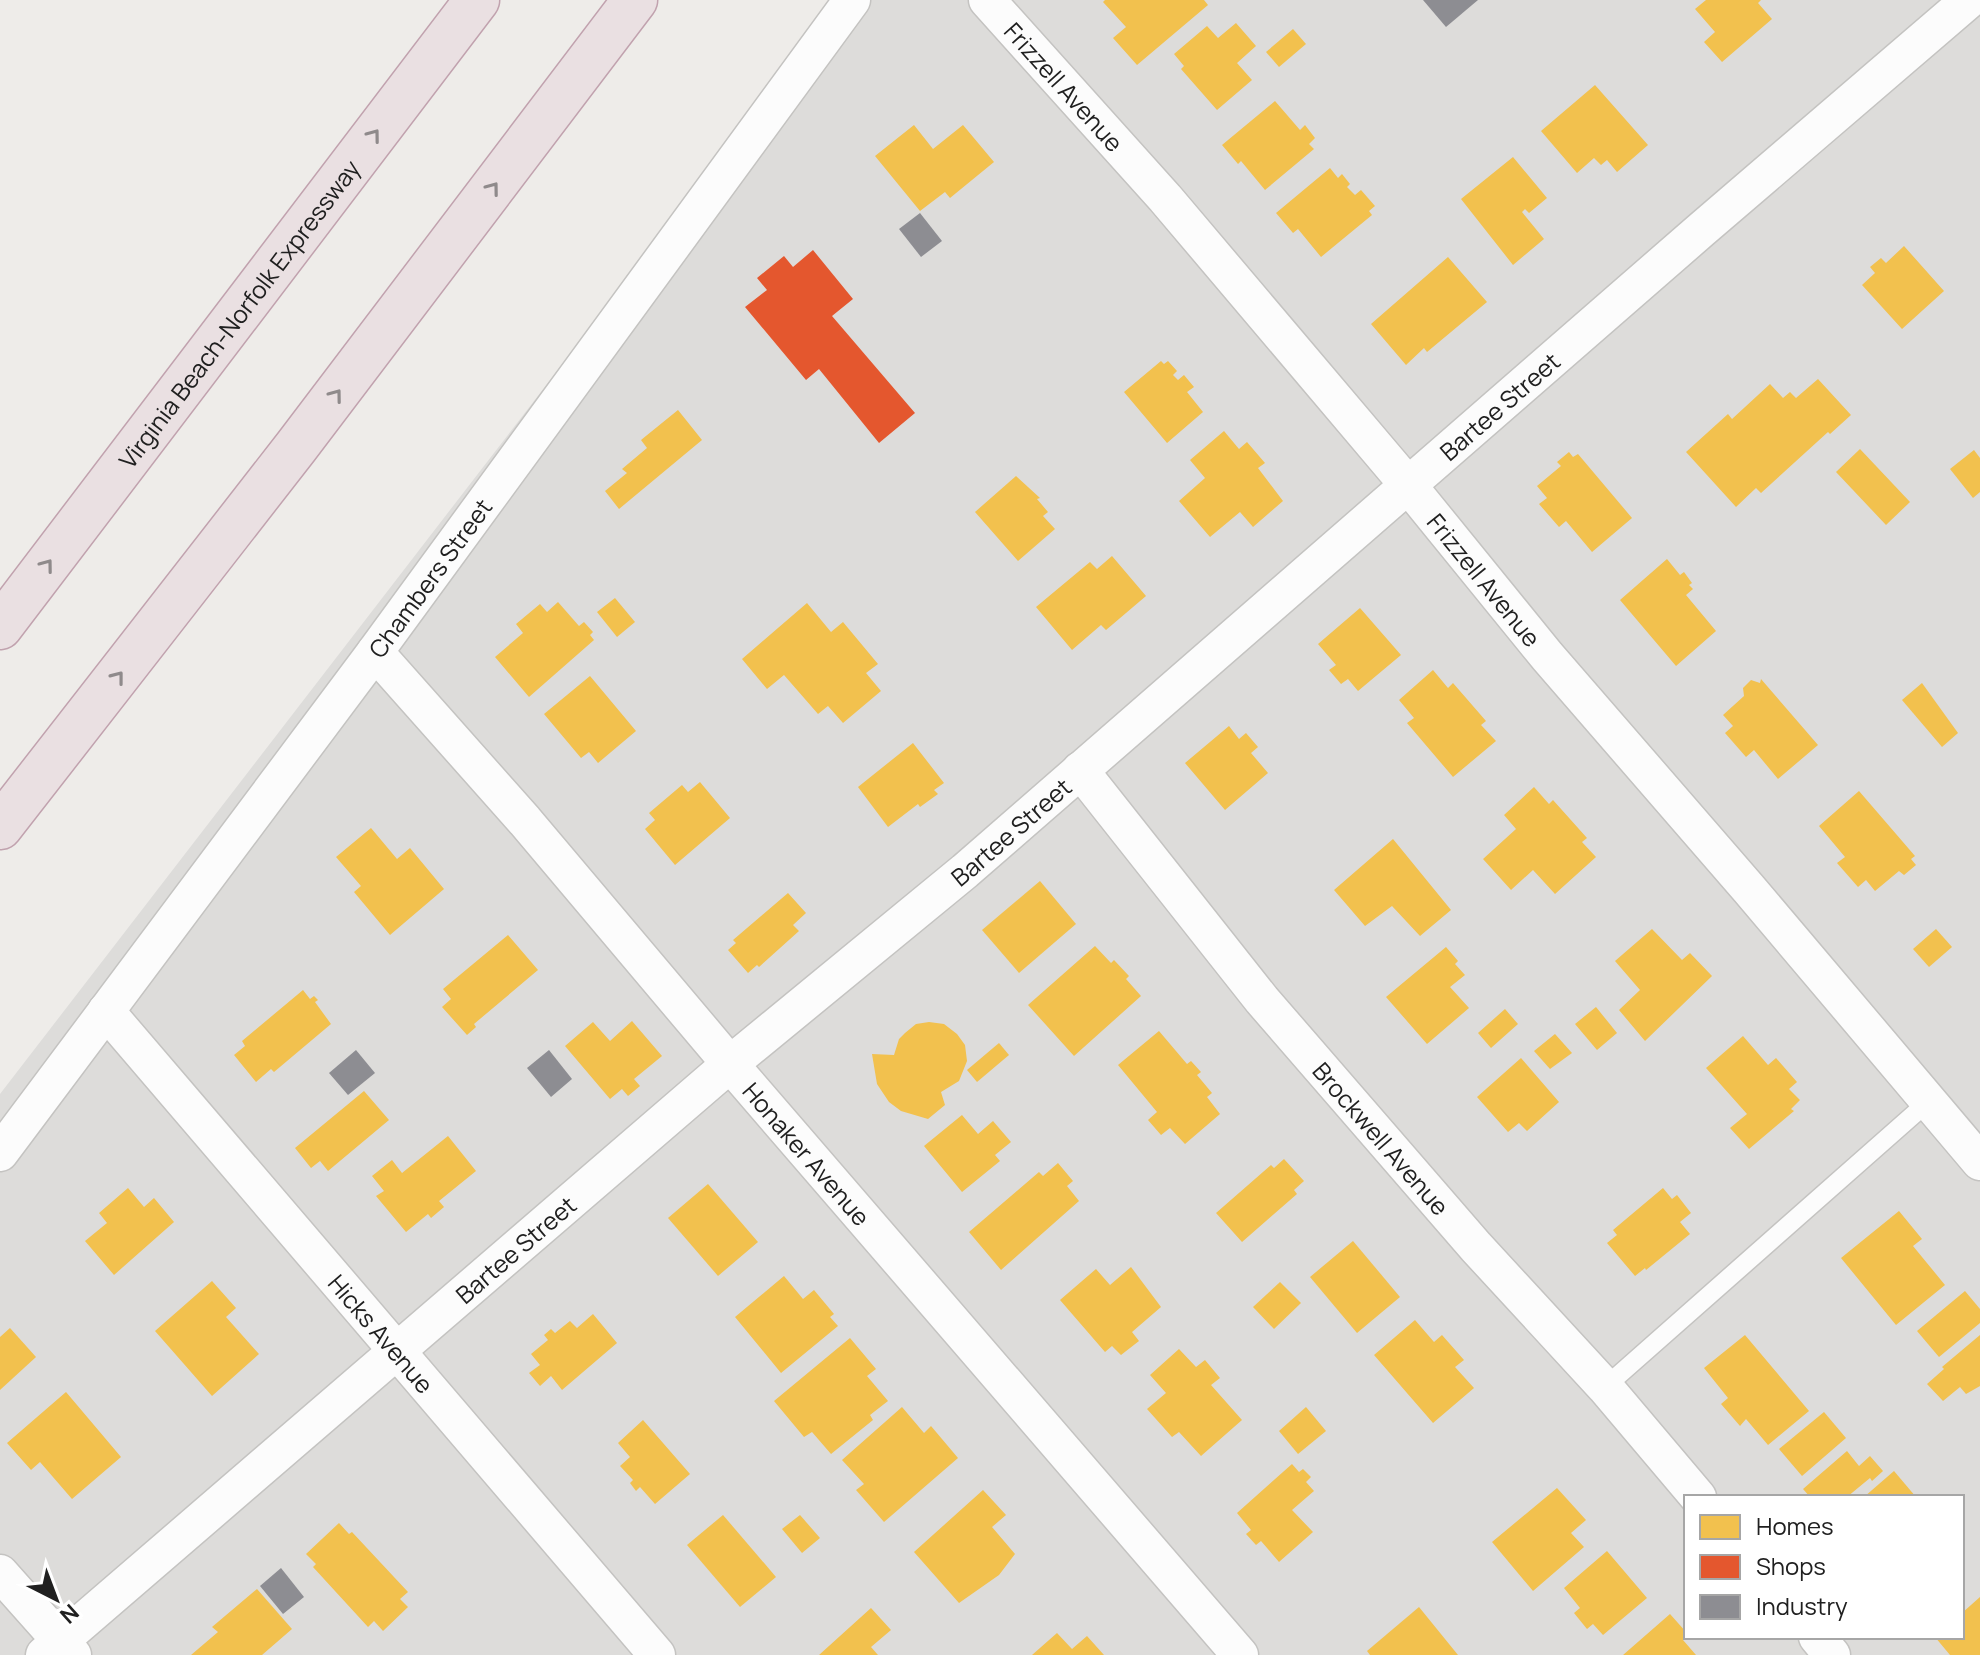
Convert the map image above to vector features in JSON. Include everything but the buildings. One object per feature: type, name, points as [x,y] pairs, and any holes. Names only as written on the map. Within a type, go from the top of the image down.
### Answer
[{"type":"highway","name":"Virginia Beach-Norfolk Expressway","points":[[0,627],[477,0]]},
{"type":"highway","points":[[0,827],[296,447],[635,0]]},
{"type":"highway","points":[[0,852],[70,738]]},
{"type":"street","name":"Chambers Street","points":[[0,1153],[375,652],[852,0]]},
{"type":"street","name":"Frizzell Avenue","points":[[987,0],[1165,198],[1408,485],[1547,656],[1980,1162]]},
{"type":"street","name":"Bartee Street","points":[[59,1650],[730,1064],[965,871],[1969,0]]},
{"type":"street","name":"Honaker Avenue","points":[[375,652],[525,821],[730,1064],[1240,1655]]},
{"type":"street","name":"Brockwell Avenue","points":[[1080,770],[1262,1000],[1476,1247],[1605,1387],[1696,1495]]},
{"type":"street","name":"Hicks Avenue","points":[[106,1011],[657,1655]]},
{"type":"street","points":[[0,1573],[59,1650]]},
{"type":"street","points":[[1819,1639],[1832,1655]]},
{"type":"lane","points":[[1605,1387],[1929,1101]]},
{"type":"shaded area","points":[[843,0],[1980,0],[1980,1655],[0,1655],[0,1094]]}]
